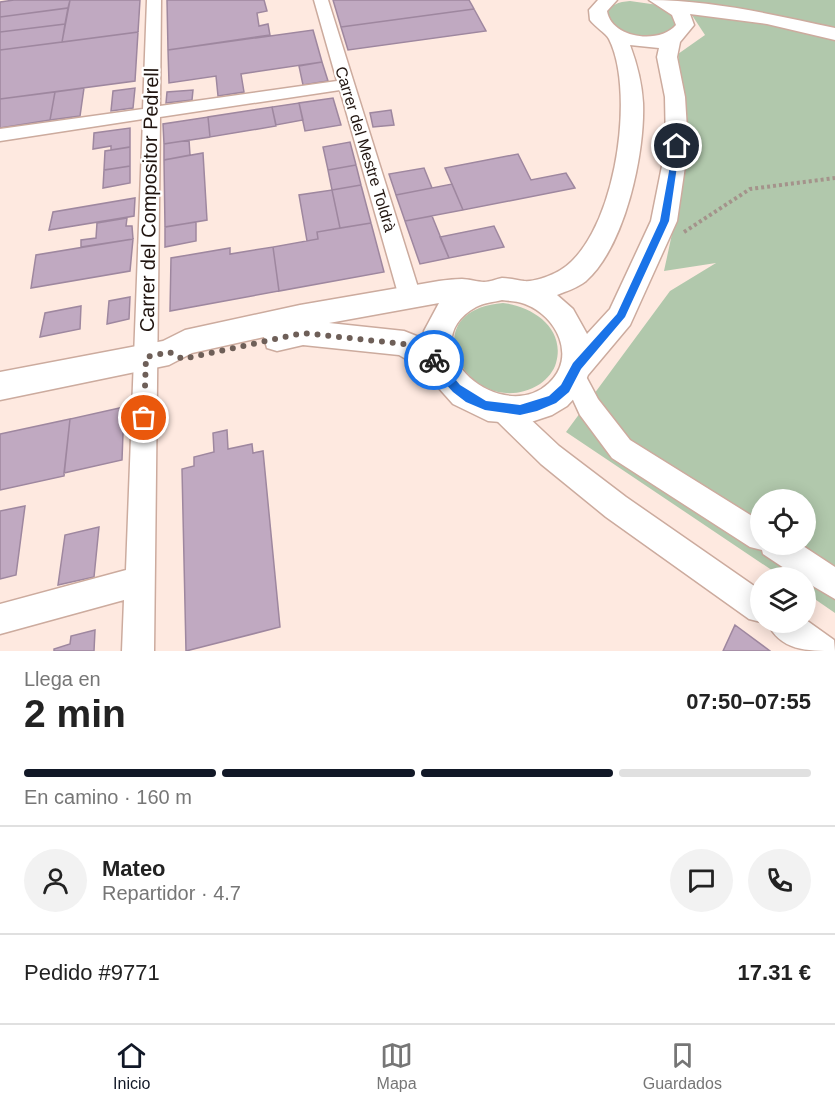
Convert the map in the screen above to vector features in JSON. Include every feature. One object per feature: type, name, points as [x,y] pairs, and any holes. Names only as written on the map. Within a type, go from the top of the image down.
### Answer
[{"type":"street","name":"Carrer del Compositor Pedrell","points":[[138,651],[140,581],[157,354],[152,113],[154,0]]},
{"type":"street","name":"Carrer del Mestre Toldrà","points":[[321,0],[410,297]]},
{"type":"street","points":[[604,1],[597,14],[602,25],[617,35],[651,42],[708,24],[743,23],[835,35]]},
{"type":"street","points":[[478,292],[455,305],[440,325],[436,350],[439,363],[446,376],[469,398],[485,406],[502,409],[520,410],[553,399],[565,389],[575,371],[620,317],[664,221],[677,146],[675,97],[667,57],[677,35],[685,25],[684,18],[665,3]]},
{"type":"street","points":[[665,3],[767,19],[835,35]]},
{"type":"street","points":[[527,293],[571,277],[581,268],[601,241],[622,186],[633,131],[632,91],[627,58],[617,35]]},
{"type":"street","points":[[0,135],[347,84]]},
{"type":"street","points":[[0,386],[157,354],[185,342],[300,317],[410,297],[461,290],[478,292],[502,289],[527,293],[542,300],[567,321],[578,351],[575,371],[590,408],[621,449],[750,531]]},
{"type":"street","points":[[157,354],[183,359],[303,333],[404,344],[439,363]]},
{"type":"street","points":[[502,409],[550,455],[616,507],[750,601]]},
{"type":"street","points":[[790,555],[835,584]]},
{"type":"street","points":[[0,619],[140,581]]},
{"type":"street","points":[[798,633],[823,651]]},
{"type":"path","points":[[654,243],[680,235],[750,189],[835,178]]},
{"type":"green space","points":[[678,0],[835,0],[835,613],[816,600],[816,567],[767,567],[566,432],[670,291],[716,263],[664,271],[690,150],[678,54],[705,35],[684,3]]},
{"type":"green space","points":[[630,1],[658,5],[673,15],[676,26],[667,32],[648,37],[639,37],[622,30],[607,16],[608,12],[615,4]]},
{"type":"green space","points":[[503,303],[525,309],[544,321],[556,339],[558,350],[555,366],[545,380],[515,393],[492,390],[473,379],[460,362],[454,343],[458,325],[474,310]]},
{"type":"building","points":[[70,0],[68,8],[0,17],[0,2]]},
{"type":"building","points":[[70,0],[140,0],[138,32],[62,42]]},
{"type":"building","points":[[167,0],[264,0],[267,11],[257,13],[259,26],[268,24],[270,35],[168,50]]},
{"type":"building","points":[[333,0],[469,0],[474,9],[341,27]]},
{"type":"building","points":[[68,8],[65,24],[0,32],[0,17]]},
{"type":"building","points":[[474,9],[486,31],[348,50],[341,27]]},
{"type":"building","points":[[65,24],[62,42],[0,50],[0,32]]},
{"type":"building","points":[[313,30],[322,62],[241,74],[244,92],[218,96],[216,76],[169,83],[168,50]]},
{"type":"building","points":[[138,32],[135,81],[0,99],[0,50]]},
{"type":"building","points":[[322,62],[328,81],[303,85],[299,66]]},
{"type":"building","points":[[84,88],[80,116],[50,120],[55,92]]},
{"type":"building","points":[[135,88],[133,108],[111,111],[113,91]]},
{"type":"building","points":[[193,90],[192,100],[166,103],[167,92]]},
{"type":"building","points":[[55,92],[50,120],[0,128],[0,99]]},
{"type":"building","points":[[333,98],[341,125],[305,131],[299,103]]},
{"type":"building","points":[[299,103],[303,120],[276,125],[272,107]]},
{"type":"building","points":[[272,107],[276,126],[210,137],[208,117]]},
{"type":"building","points":[[391,110],[394,125],[373,127],[370,113]]},
{"type":"building","points":[[208,117],[210,137],[164,144],[163,124]]},
{"type":"building","points":[[130,128],[130,147],[111,150],[111,146],[93,149],[94,133]]},
{"type":"building","points":[[189,140],[190,155],[164,160],[164,144]]},
{"type":"building","points":[[350,142],[356,165],[328,170],[323,147]]},
{"type":"building","points":[[130,147],[130,166],[104,170],[105,151]]},
{"type":"building","points":[[203,153],[207,220],[165,227],[164,160]]},
{"type":"building","points":[[518,154],[531,180],[566,173],[575,188],[463,210],[445,168]]},
{"type":"building","points":[[356,165],[361,185],[332,190],[328,170]]},
{"type":"building","points":[[130,166],[130,183],[103,188],[104,170]]},
{"type":"building","points":[[424,168],[432,188],[396,195],[389,174]]},
{"type":"building","points":[[452,184],[463,210],[405,221],[396,195]]},
{"type":"building","points":[[361,185],[371,223],[340,228],[332,190]]},
{"type":"building","points":[[332,190],[340,228],[317,232],[318,239],[307,241],[299,195]]},
{"type":"building","points":[[135,198],[134,216],[49,230],[53,212]]},
{"type":"building","points":[[432,216],[449,258],[420,264],[405,221]]},
{"type":"building","points":[[127,218],[126,226],[132,226],[133,239],[81,247],[81,240],[96,238],[97,223]]},
{"type":"building","points":[[196,222],[196,241],[165,247],[165,227]]},
{"type":"building","points":[[371,223],[384,272],[279,291],[273,247],[318,239],[317,232]]},
{"type":"building","points":[[494,226],[504,247],[449,258],[440,237]]},
{"type":"building","points":[[133,239],[130,271],[31,288],[36,255]]},
{"type":"building","points":[[273,247],[279,291],[170,311],[171,258],[230,248],[230,254]]},
{"type":"building","points":[[130,297],[129,319],[107,324],[109,301]]},
{"type":"building","points":[[81,306],[80,329],[40,337],[45,313]]},
{"type":"building","points":[[124,407],[122,460],[64,473],[70,419]]},
{"type":"building","points":[[70,419],[64,476],[0,490],[0,434]]},
{"type":"building","points":[[227,430],[228,449],[252,444],[253,453],[263,451],[280,627],[186,651],[182,469],[194,466],[194,457],[214,452],[213,433]]},
{"type":"building","points":[[25,506],[16,575],[0,579],[0,511]]},
{"type":"building","points":[[99,527],[94,577],[58,585],[65,535]]},
{"type":"building","points":[[735,625],[770,651],[723,651]]},
{"type":"building","points":[[95,630],[94,651],[54,651],[54,649],[70,644],[71,636]]},
{"type":"way so far","points":[[144,418],[146,357],[169,352],[183,359],[303,333],[404,344],[434,360]]},
{"type":"route","points":[[434,360],[439,363],[456,388],[485,406],[520,410],[553,399],[565,389],[574,376],[577,366],[620,317],[664,221],[677,146]]}]
